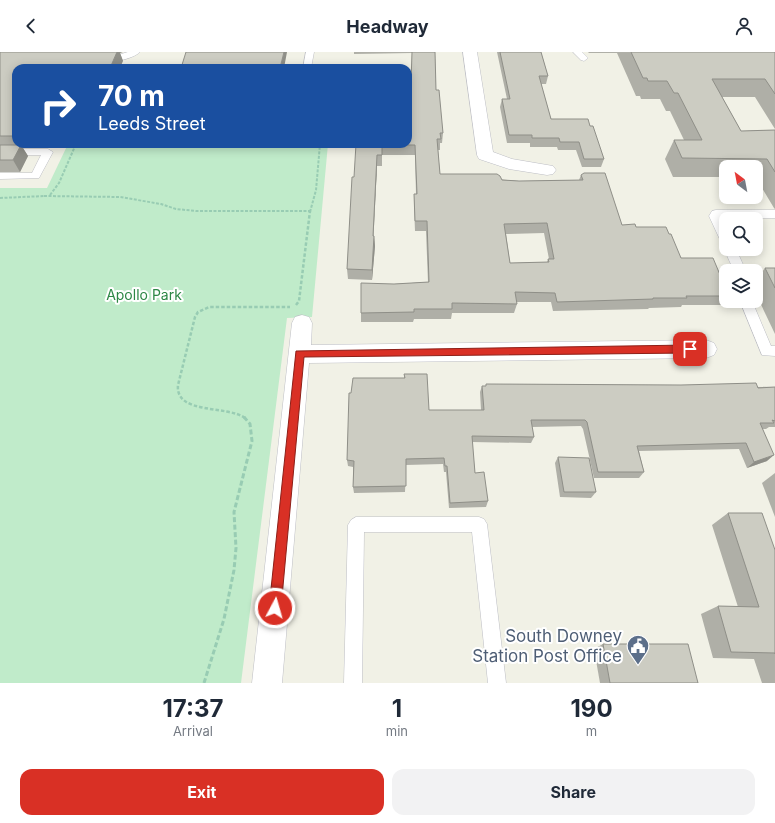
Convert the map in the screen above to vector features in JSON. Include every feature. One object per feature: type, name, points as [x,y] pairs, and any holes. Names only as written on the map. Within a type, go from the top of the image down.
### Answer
[{"type":"street","points":[[470,52],[485,155],[509,164],[546,170]]},
{"type":"street","points":[[267,683],[302,322]]},
{"type":"street","points":[[299,354],[706,349]]},
{"type":"lane","points":[[95,58],[118,58],[136,52]]},
{"type":"lane","points":[[308,64],[310,52]]},
{"type":"lane","points":[[0,152],[48,152],[35,176],[0,176]]},
{"type":"lane","points":[[719,214],[714,216],[719,226]]},
{"type":"lane","points":[[763,214],[775,214]]},
{"type":"lane","points":[[749,308],[767,351],[775,351]]},
{"type":"lane","points":[[354,683],[356,525],[479,524],[497,683]]},
{"type":"path","points":[[204,683],[226,614],[236,553],[234,508],[253,436],[250,424],[244,416],[232,412],[191,404],[181,399],[178,392],[181,374],[194,317],[198,312],[209,307],[284,308],[300,301],[310,211],[316,190],[320,148]]},
{"type":"path","points":[[44,196],[120,197],[161,204],[176,209],[196,211],[310,211]]},
{"type":"green space","name":"Apollo Park","points":[[66,148],[328,148],[312,317],[287,318],[241,683],[0,683],[0,188],[47,188]]},
{"type":"building","points":[[0,52],[117,52],[112,64],[12,64],[12,136],[0,136]]},
{"type":"building","points":[[186,52],[284,52],[281,64],[182,64]]},
{"type":"building","points":[[412,52],[435,52],[436,90],[439,90],[443,133],[440,133],[441,139],[437,139],[440,174],[497,174],[502,180],[519,181],[583,180],[581,175],[584,173],[605,173],[622,225],[635,224],[636,227],[666,227],[669,234],[671,234],[681,258],[713,258],[719,272],[719,296],[686,296],[687,298],[557,302],[555,293],[515,292],[517,304],[452,303],[452,309],[414,309],[414,312],[361,313],[361,283],[394,284],[429,282],[427,221],[415,221],[414,194],[417,194],[415,145],[412,145]],"holes":[[[547,223],[554,259],[548,259],[549,262],[510,263],[504,224]]]},
{"type":"building","points":[[500,52],[541,52],[548,76],[539,76],[551,119],[588,119],[590,126],[593,126],[604,159],[584,159],[579,142],[560,142],[559,138],[532,138],[532,135],[509,135],[502,99],[510,99]]},
{"type":"building","points":[[631,52],[775,52],[775,94],[765,79],[712,79],[741,131],[775,130],[775,172],[767,159],[682,158],[674,140],[702,140],[678,93],[674,93],[667,81],[648,81],[647,78],[643,78]]},
{"type":"building","points":[[0,145],[12,145],[12,148],[19,148],[13,160],[0,160]]},
{"type":"building","points":[[356,148],[382,148],[382,155],[377,155],[372,270],[347,269],[352,177],[354,177]]},
{"type":"building","points":[[765,268],[775,268],[775,288]]},
{"type":"building","points":[[404,374],[427,374],[429,410],[484,410],[482,386],[486,386],[486,384],[681,385],[756,383],[758,388],[775,387],[775,421],[772,420],[774,423],[760,423],[774,455],[754,462],[746,443],[637,446],[644,472],[598,472],[587,422],[585,420],[531,420],[534,437],[472,436],[475,473],[484,472],[488,501],[450,503],[447,466],[445,466],[444,458],[406,459],[406,486],[353,487],[354,461],[347,460],[349,393],[351,393],[353,378],[405,378]]},
{"type":"building","points":[[558,457],[589,458],[596,492],[564,492]]},
{"type":"building","points":[[728,513],[762,513],[775,550],[775,653],[731,652],[718,606],[759,607]]},
{"type":"building","name":"South Downey Station Post Office","points":[[603,644],[688,644],[698,683],[610,683]]},
{"type":"place","name":"South Downey Station Post Office","points":[[638,666]]},
{"type":"route","points":[[275,608],[299,354],[690,349]]}]
